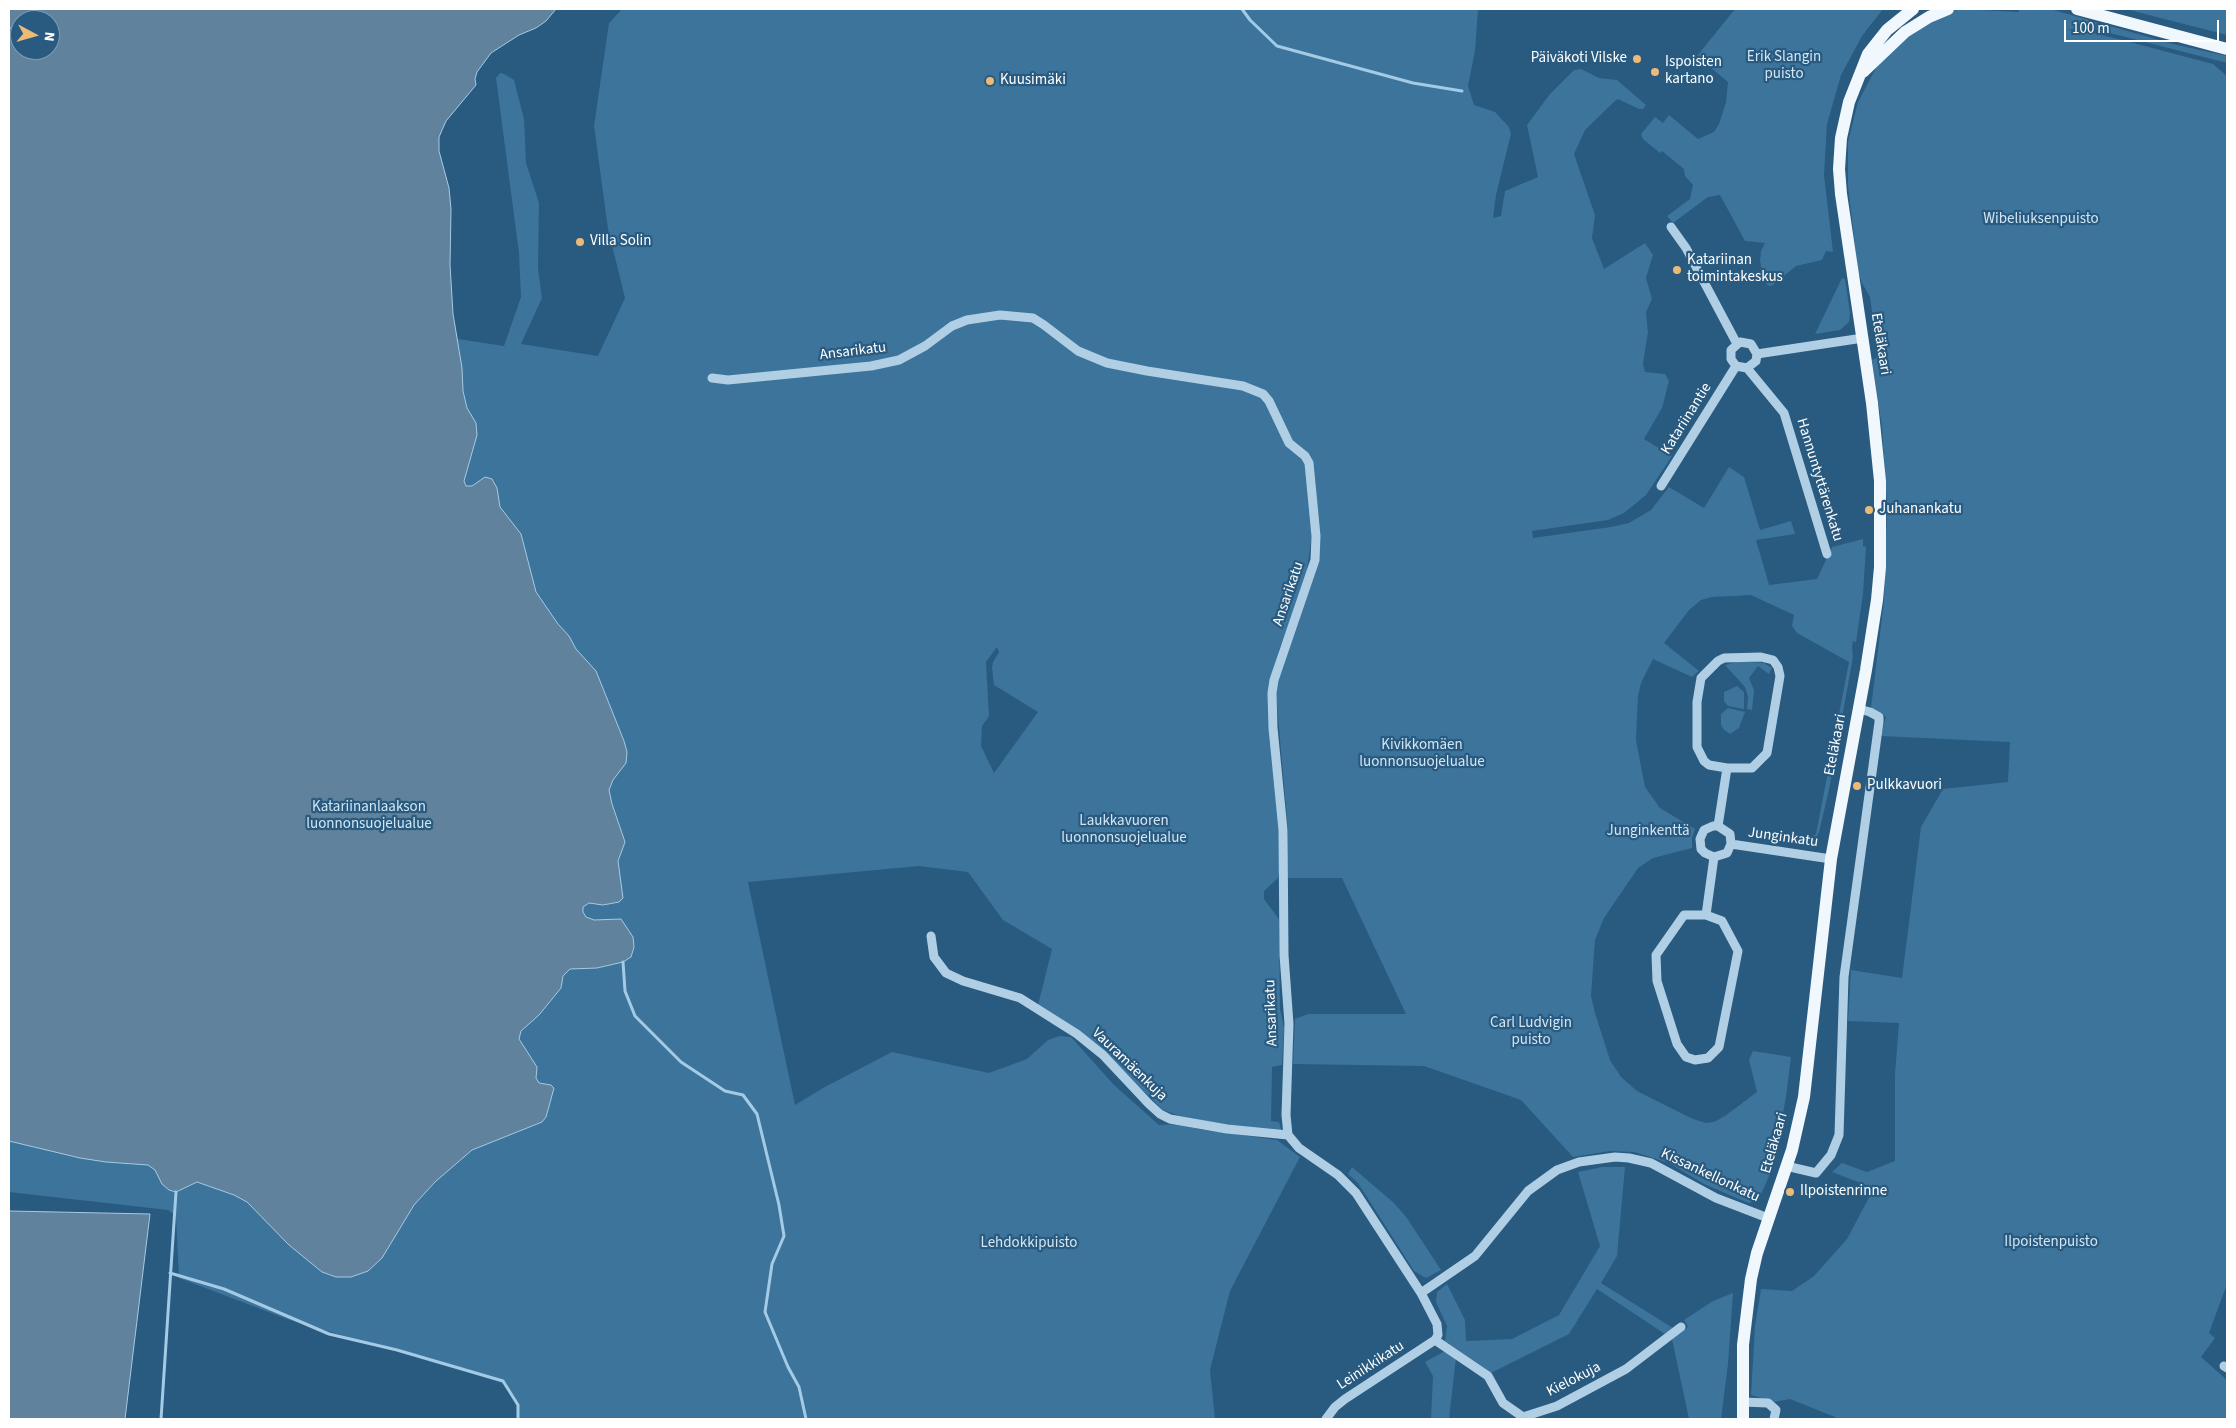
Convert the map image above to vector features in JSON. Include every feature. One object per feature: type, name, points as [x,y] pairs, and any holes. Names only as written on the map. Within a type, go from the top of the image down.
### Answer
[{"type":"main road","name":"Eteläkaari","points":[[1743,1419],[1746,1313],[1755,1258],[1786,1166],[1804,1097],[1831,859],[1877,600],[1881,534],[1880,481],[1872,403],[1847,245],[1839,169],[1845,118],[1849,102],[1862,74],[1868,54],[1887,30],[1913,9]]},
{"type":"main road","name":"Eteläkaari","points":[[1862,74],[1905,32],[1929,17],[1948,9]]},
{"type":"main road","points":[[2077,9],[2227,49]]},
{"type":"street","points":[[1670,228],[1686,248],[1737,344]]},
{"type":"street","name":"Ansarikatu","points":[[712,378],[728,380],[898,360],[912,354],[952,326],[967,320],[1000,315],[1033,318],[1078,351],[1100,360],[1147,371],[1243,386],[1258,392],[1269,401],[1289,443],[1305,456],[1309,463],[1316,536],[1315,560],[1274,680],[1272,693],[1273,728],[1283,830],[1284,955],[1289,1024],[1286,1115],[1288,1135]]},
{"type":"street","points":[[1757,354],[1863,338]]},
{"type":"street","points":[[1744,342],[1751,344],[1757,354],[1756,361],[1747,368],[1736,366],[1731,354],[1737,344],[1744,342]]},
{"type":"street","name":"Katariinantie","points":[[1661,486],[1736,366]]},
{"type":"street","name":"Hannuntyttärenkatu","points":[[1747,368],[1784,412],[1826,554]]},
{"type":"street","points":[[1744,656],[1773,660],[1778,667],[1780,676],[1769,749],[1752,768],[1727,768],[1709,765],[1704,761],[1697,747],[1697,702],[1701,678],[1718,661],[1724,658],[1744,656]]},
{"type":"street","points":[[1786,1166],[1816,1172],[1831,1154],[1839,1135],[1844,977],[1879,722],[1879,717],[1859,709]]},
{"type":"street","points":[[1718,826],[1727,768]]},
{"type":"street","points":[[1718,826],[1730,834],[1731,844],[1727,853],[1714,857],[1704,853],[1701,849],[1700,839],[1701,834],[1708,827],[1718,826]]},
{"type":"street","name":"Junginkatu","points":[[1731,844],[1831,859]]},
{"type":"street","points":[[1706,915],[1714,857]]},
{"type":"street","points":[[1691,914],[1706,915],[1722,922],[1738,951],[1719,1047],[1708,1058],[1695,1060],[1689,1059],[1681,1053],[1677,1044],[1657,981],[1655,962],[1656,955],[1680,918],[1691,914]]},
{"type":"street","name":"Vauramäenkuja","points":[[931,936],[934,957],[946,973],[963,981],[1020,998],[1077,1034],[1104,1055],[1160,1114],[1170,1119],[1227,1129],[1288,1135]]},
{"type":"street","points":[[1288,1135],[1299,1148],[1351,1187],[1421,1293],[1437,1324],[1438,1335],[1435,1340]]},
{"type":"street","name":"Kissankellonkatu","points":[[1421,1293],[1475,1256],[1528,1191],[1557,1170],[1579,1162],[1615,1157],[1651,1163],[1716,1198],[1768,1218]]},
{"type":"street","name":"Kielokuja","points":[[1435,1340],[1488,1376],[1503,1403],[1523,1416],[1557,1406],[1626,1369],[1680,1327]]},
{"type":"street","name":"Leinikkikatu","points":[[1326,1419],[1334,1407],[1345,1399],[1435,1340]]},
{"type":"street","points":[[1743,1402],[1768,1403],[1776,1410],[1774,1419]]},
{"type":"green space","points":[[622,9],[1478,9],[1475,51],[1468,86],[1474,105],[1495,112],[1509,127],[1511,134],[1496,195],[1493,218],[1501,216],[1505,191],[1538,177],[1527,125],[1550,94],[1574,70],[1581,69],[1599,78],[1617,80],[1646,105],[1643,109],[1639,109],[1618,99],[1615,101],[1585,130],[1574,154],[1595,215],[1592,238],[1604,269],[1645,243],[1653,255],[1646,278],[1652,299],[1646,312],[1648,332],[1643,364],[1645,372],[1665,374],[1669,381],[1662,408],[1644,439],[1672,456],[1646,495],[1624,513],[1608,520],[1532,531],[1533,538],[1629,523],[1651,510],[1669,487],[1704,508],[1729,467],[1744,477],[1760,530],[1791,521],[1795,534],[1756,540],[1769,585],[1817,579],[1832,547],[1863,539],[1863,546],[1866,547],[1863,594],[1856,642],[1853,641],[1853,657],[1829,790],[1819,832],[1814,842],[1802,844],[1816,834],[1849,662],[1797,633],[1792,626],[1794,615],[1751,595],[1712,597],[1701,600],[1689,610],[1664,643],[1699,671],[1692,677],[1653,659],[1641,683],[1638,696],[1636,740],[1645,787],[1660,808],[1695,829],[1692,838],[1692,848],[1653,858],[1638,868],[1604,918],[1595,940],[1591,996],[1595,1013],[1610,1060],[1621,1077],[1637,1091],[1693,1119],[1706,1123],[1714,1122],[1757,1092],[1749,1060],[1753,1051],[1791,1057],[1786,1097],[1773,1167],[1759,1199],[1750,1203],[1746,1202],[1704,1184],[1669,1163],[1634,1152],[1610,1151],[1573,1157],[1521,1100],[1424,1066],[1293,1064],[1295,1019],[1308,1014],[1406,1014],[1342,878],[1286,878],[1288,830],[1276,694],[1278,681],[1315,560],[1312,534],[1305,584],[1280,647],[1271,676],[1280,827],[1280,868],[1278,878],[1264,891],[1264,899],[1279,919],[1280,1009],[1284,1028],[1282,1065],[1272,1067],[1271,1121],[1279,1122],[1282,1132],[1247,1129],[1180,1116],[1163,1110],[1125,1073],[1037,1009],[1052,949],[1003,920],[968,872],[919,866],[748,882],[795,1105],[892,1052],[989,1073],[1027,1059],[1048,1040],[1060,1036],[1071,1037],[1114,1085],[1159,1125],[1178,1124],[1198,1129],[1277,1140],[1300,1157],[1230,1291],[1210,1370],[1215,1419],[518,1419],[518,1405],[506,1386],[500,1382],[287,1319],[179,1278],[176,1216],[168,1210],[9,1192],[9,596],[477,72],[476,85],[446,121],[439,137],[439,151],[449,188],[451,209],[450,265],[453,314],[458,339],[504,346],[521,297],[519,253],[496,78],[500,73],[514,80],[524,119],[526,163],[539,203],[538,268],[542,298],[521,344],[598,356],[625,298],[608,229],[594,126],[609,23]],"holes":[[[997,647],[999,652],[992,668],[994,685],[1038,712],[994,773],[981,746],[982,726],[989,716],[986,662]]]},
{"type":"green space","name":"Erik Slangin puisto","points":[[1735,9],[1883,9],[1862,36],[1841,75],[1827,124],[1824,175],[1833,252],[1826,251],[1822,260],[1796,266],[1773,285],[1769,286],[1764,281],[1760,261],[1761,251],[1765,243],[1745,241],[1720,195],[1708,197],[1673,223],[1667,216],[1690,199],[1693,185],[1685,176],[1684,169],[1662,151],[1660,153],[1643,139],[1641,134],[1655,117],[1663,123],[1669,115],[1698,139],[1714,132],[1719,124],[1726,102],[1728,82],[1697,56]]},
{"type":"green space","points":[[1960,9],[2019,12],[2019,9],[2050,9],[2173,44],[2227,56],[2227,63],[2098,30],[2080,28],[2066,30],[2080,30],[2213,64],[2227,76],[2227,1284],[2209,1333],[2215,1338],[2201,1357],[2227,1380],[2227,1419],[1840,1419],[1790,1399],[1774,1402],[1751,1395],[1755,1326],[1761,1289],[1792,1291],[1814,1276],[1847,1239],[1874,1188],[1832,1172],[1842,1163],[1867,1172],[1895,1161],[1895,1074],[1899,1023],[1848,1021],[1851,970],[1902,978],[1921,827],[1943,789],[2008,782],[2010,742],[1881,736],[1886,717],[1871,708],[1884,601],[1887,504],[1882,427],[1872,360],[1876,358],[1874,326],[1870,297],[1858,271],[1848,186],[1848,142],[1858,102],[1876,68],[1891,49],[1943,14]]},
{"type":"green space","points":[[2126,9],[2227,9],[2227,35],[2145,14]]},
{"type":"green space","points":[[1842,278],[1845,279],[1850,313],[1849,322],[1840,330],[1815,334]]},
{"type":"green space","points":[[1740,661],[1764,663],[1772,668],[1769,674],[1758,666],[1749,678],[1754,690],[1752,710],[1747,709],[1748,697],[1745,687],[1725,665]]},
{"type":"green space","points":[[1737,686],[1744,692],[1744,709],[1728,706],[1724,701],[1724,692]]},
{"type":"green space","points":[[1728,708],[1745,712],[1739,728],[1730,734],[1721,725],[1721,714]]},
{"type":"green space","points":[[1352,1167],[1394,1203],[1407,1218],[1441,1270],[1426,1278],[1414,1271],[1358,1183],[1348,1174]]},
{"type":"green space","points":[[1602,1167],[1625,1167],[1617,1256],[1601,1283],[1673,1328],[1665,1334],[1597,1289],[1569,1334],[1489,1374],[1486,1369],[1445,1341],[1447,1326],[1436,1302],[1437,1292],[1447,1284],[1465,1320],[1466,1341],[1512,1339],[1559,1315],[1600,1246],[1578,1172]]},
{"type":"green space","points":[[1733,1293],[1728,1364],[1721,1419],[1689,1419],[1672,1339],[1688,1327],[1684,1320],[1713,1301]]},
{"type":"green space","points":[[1445,1351],[1456,1358],[1449,1419],[1431,1419],[1433,1376],[1425,1362]]},
{"type":"shaded area","points":[[9,9],[556,9],[546,21],[536,28],[519,35],[491,53],[477,72],[476,85],[446,121],[439,137],[439,151],[449,188],[451,209],[450,265],[453,314],[462,368],[463,391],[467,408],[476,423],[477,435],[464,481],[466,486],[472,486],[485,477],[492,479],[497,488],[500,507],[521,534],[536,592],[558,624],[569,636],[576,649],[596,671],[624,741],[627,752],[626,763],[613,780],[609,790],[625,842],[618,861],[623,898],[619,902],[603,905],[589,903],[583,907],[583,912],[586,917],[594,920],[621,919],[633,937],[634,947],[631,957],[623,962],[597,968],[570,969],[563,976],[561,988],[539,1015],[521,1031],[519,1039],[537,1067],[536,1078],[539,1083],[551,1085],[554,1088],[546,1117],[542,1122],[472,1150],[435,1182],[414,1205],[382,1258],[368,1271],[351,1277],[336,1277],[322,1272],[289,1245],[247,1202],[234,1195],[197,1182],[176,1192],[169,1190],[162,1184],[155,1170],[148,1165],[80,1158],[9,1141]]},
{"type":"shaded area","points":[[9,1211],[150,1214],[125,1419],[9,1419]]},
{"type":"waterway","points":[[1242,9],[1250,20],[1277,46],[1413,83],[1462,91]]},
{"type":"waterway","points":[[623,962],[625,991],[635,1016],[681,1062],[725,1091],[743,1095],[757,1114],[779,1205],[784,1236],[772,1264],[765,1312],[788,1367],[799,1387],[806,1419]]},
{"type":"waterway","points":[[161,1419],[176,1192]]},
{"type":"waterway","points":[[170,1273],[224,1289],[329,1334],[397,1350],[503,1381],[518,1405],[518,1419]]},
{"type":"place","name":"Päiväkoti Vilske","points":[[1637,59]]},
{"type":"place","name":"Ispoisten kartano","points":[[1655,72]]},
{"type":"place","name":"Kuusimäki","points":[[990,81]]},
{"type":"place","name":"Villa Solin","points":[[580,242]]},
{"type":"place","name":"Katariinan toimintakeskus","points":[[1677,270]]},
{"type":"place","name":"Juhanankatu","points":[[1869,510]]},
{"type":"place","name":"Pulkkavuori","points":[[1857,786]]},
{"type":"place","name":"Ilpoistenrinne","points":[[1790,1192]]},
{"type":"park label","name":"Wibeliuksenpuisto","points":[[2041,220]]},
{"type":"park label","name":"Kivikkomäen luonnonsuojelualue","points":[[1422,754]]},
{"type":"park label","name":"Katariinanlaakson luonnonsuojelualue","points":[[369,816]]},
{"type":"park label","name":"Laukkavuoren luonnonsuojelualue","points":[[1124,830]]},
{"type":"park label","name":"Junginkenttä","points":[[1648,832]]},
{"type":"park label","name":"Carl Ludvigin puisto","points":[[1531,1032]]},
{"type":"park label","name":"Ilpoistenpuisto","points":[[2051,1243]]},
{"type":"park label","name":"Lehdokkipuisto","points":[[1029,1244]]}]
